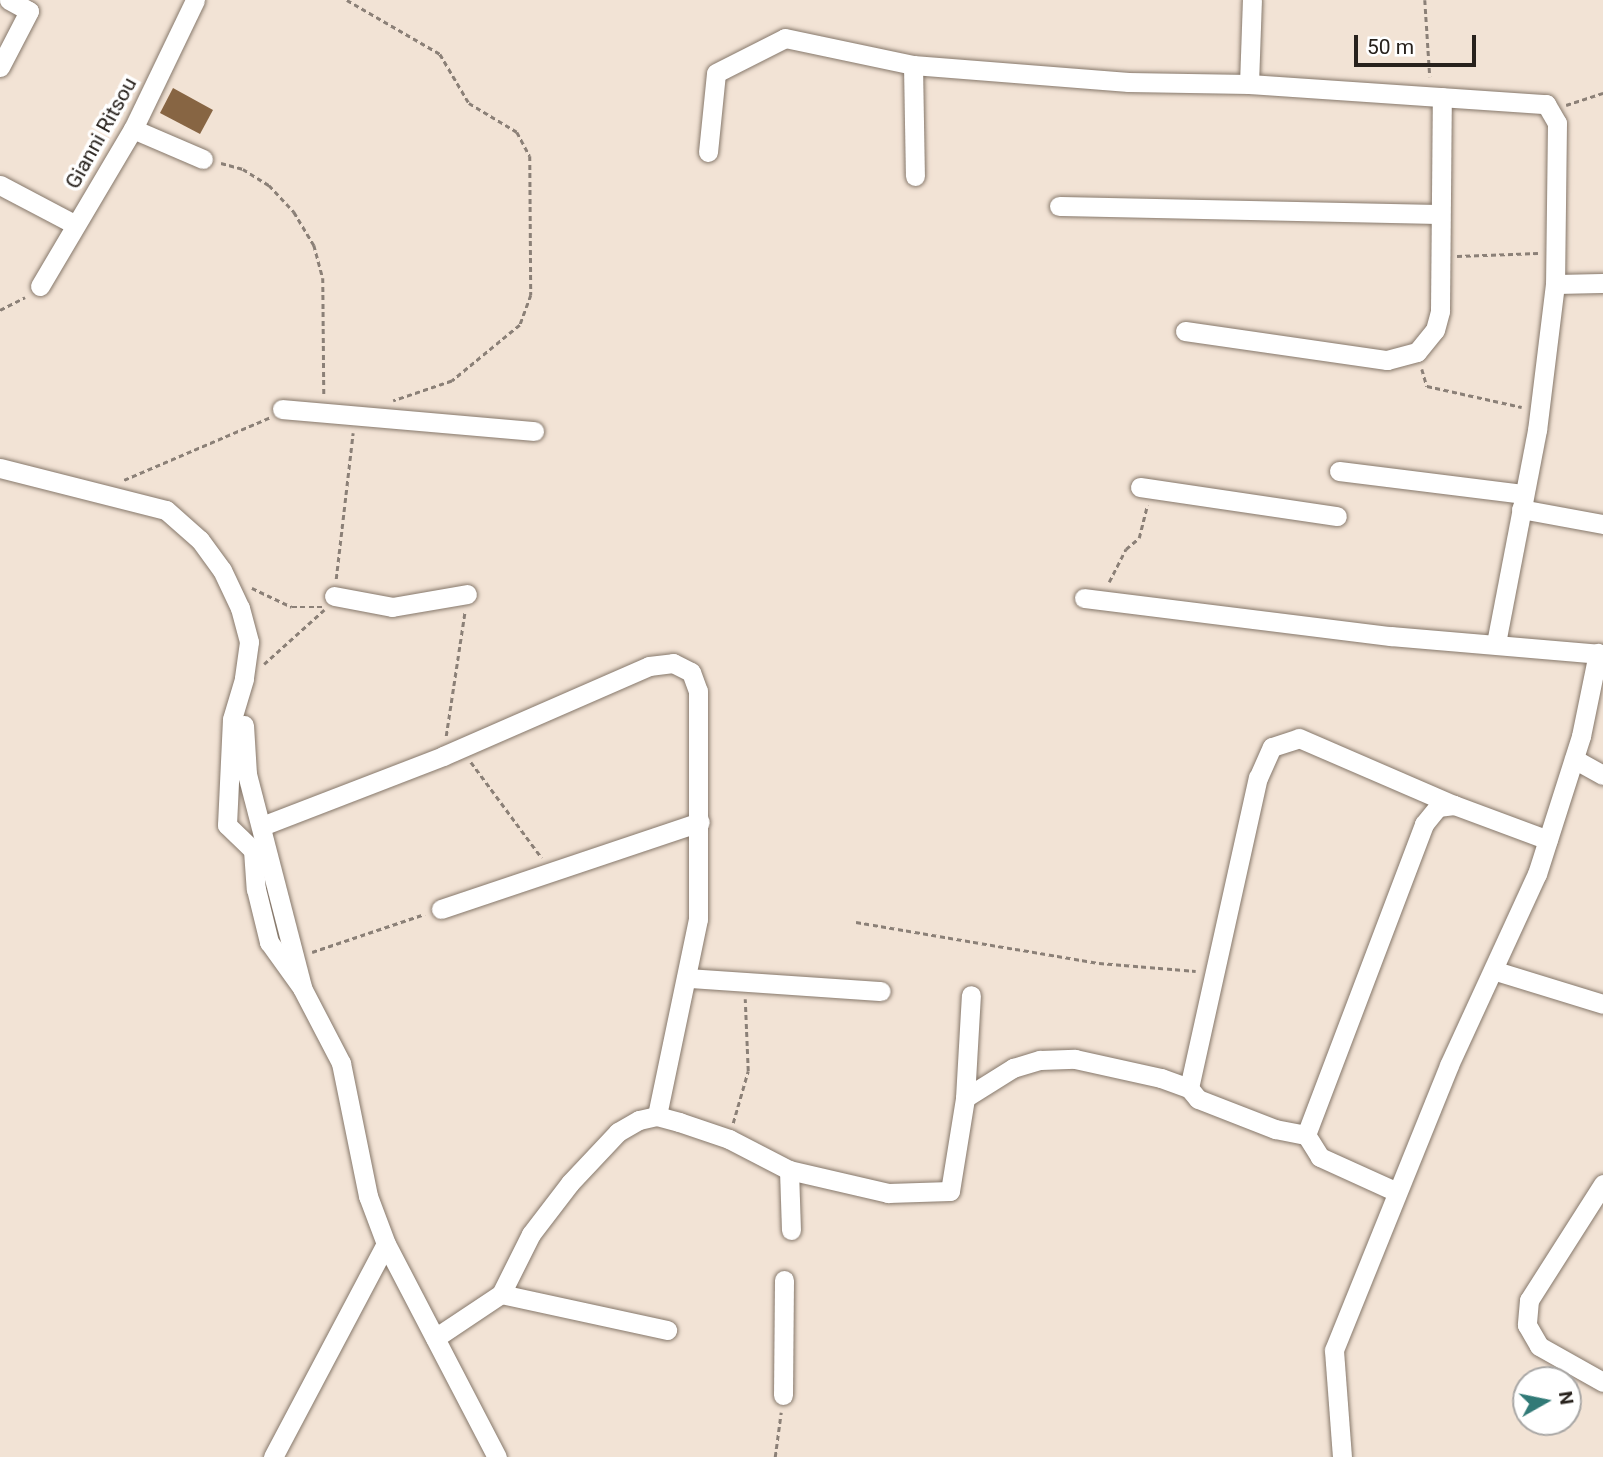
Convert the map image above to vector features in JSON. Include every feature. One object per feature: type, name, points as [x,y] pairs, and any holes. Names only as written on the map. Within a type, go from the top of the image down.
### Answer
[{"type":"street","points":[[0,67],[29,11],[9,0]]},
{"type":"street","name":"Gianni Ritsou","points":[[40,286],[74,224],[133,130],[195,0]]},
{"type":"street","points":[[1249,84],[1252,0]]},
{"type":"street","points":[[708,152],[716,73],[785,38],[913,65],[1128,82],[1249,84],[1539,101],[1554,111],[1555,284],[1540,411],[1496,642]]},
{"type":"street","points":[[913,65],[915,176]]},
{"type":"street","points":[[1185,331],[1387,360],[1418,352],[1437,322],[1440,214],[1436,97]]},
{"type":"street","points":[[133,130],[203,159]]},
{"type":"street","points":[[0,185],[74,224]]},
{"type":"street","points":[[1059,206],[1440,214]]},
{"type":"street","points":[[1555,284],[1603,283]]},
{"type":"street","points":[[282,409],[534,431]]},
{"type":"street","points":[[0,468],[166,510],[200,540],[222,570],[240,608],[249,642],[244,679],[232,719],[227,825],[262,862],[296,957],[302,988]]},
{"type":"street","points":[[1339,471],[1522,501],[1603,524]]},
{"type":"street","points":[[1145,488],[1337,516]]},
{"type":"street","points":[[330,601],[393,607],[467,594]]},
{"type":"street","points":[[1092,599],[1391,636],[1496,642],[1601,654],[1574,759],[1548,840],[1496,971],[1453,1058],[1334,1350],[1342,1457]]},
{"type":"street","points":[[262,826],[452,752],[649,666],[673,663],[691,672],[698,691],[698,919],[689,978],[657,1116]]},
{"type":"street","points":[[244,726],[247,774],[262,826],[262,862],[256,889],[269,942],[302,988],[341,1063],[368,1196],[386,1244],[497,1457]]},
{"type":"street","points":[[1189,1088],[1258,778],[1272,747],[1299,738],[1454,805],[1548,840]]},
{"type":"street","points":[[1574,759],[1603,775]]},
{"type":"street","points":[[1306,1135],[1424,824],[1438,807],[1454,805]]},
{"type":"street","points":[[441,909],[700,822]]},
{"type":"street","points":[[1496,971],[1603,1004]]},
{"type":"street","points":[[689,978],[881,991]]},
{"type":"street","points":[[435,1338],[501,1294],[531,1234],[570,1182],[618,1132],[657,1116],[729,1139],[789,1170],[888,1193],[950,1191],[965,1098],[971,995]]},
{"type":"street","points":[[965,1098],[1013,1068],[1057,1058],[1129,1068],[1189,1088],[1198,1099],[1275,1129],[1306,1135],[1320,1157],[1397,1192]]},
{"type":"street","points":[[789,1170],[791,1230]]},
{"type":"street","points":[[1603,1184],[1529,1300],[1527,1325],[1539,1346],[1603,1382]]},
{"type":"street","points":[[273,1457],[386,1244]]},
{"type":"street","points":[[783,1395],[784,1280]]},
{"type":"street","points":[[501,1294],[667,1330]]},
{"type":"path","points":[[244,679],[285,649],[330,601],[364,416],[400,396],[452,381],[520,325],[531,295],[530,156],[517,132],[469,103],[440,54],[347,0]]},
{"type":"path","points":[[1425,0],[1436,97]]},
{"type":"path","points":[[1554,111],[1603,93]]},
{"type":"path","points":[[203,159],[243,169],[269,185],[294,212],[314,245],[323,278],[324,413]]},
{"type":"path","points":[[1440,256],[1556,253]]},
{"type":"path","points":[[0,310],[40,286]]},
{"type":"path","points":[[1418,352],[1426,386],[1540,411]]},
{"type":"path","points":[[98,491],[246,430],[282,409]]},
{"type":"path","points":[[1092,599],[1126,549],[1139,538],[1145,488]]},
{"type":"path","points":[[222,570],[292,607],[330,601]]},
{"type":"path","points":[[467,594],[452,752],[552,871]]},
{"type":"path","points":[[296,957],[441,909]]},
{"type":"path","points":[[856,922],[1099,963],[1216,972]]},
{"type":"path","points":[[729,1139],[748,1072],[744,982]]},
{"type":"path","points":[[775,1457],[783,1395]]},
{"type":"building","points":[[173,88],[213,110],[200,134],[160,113]]}]
